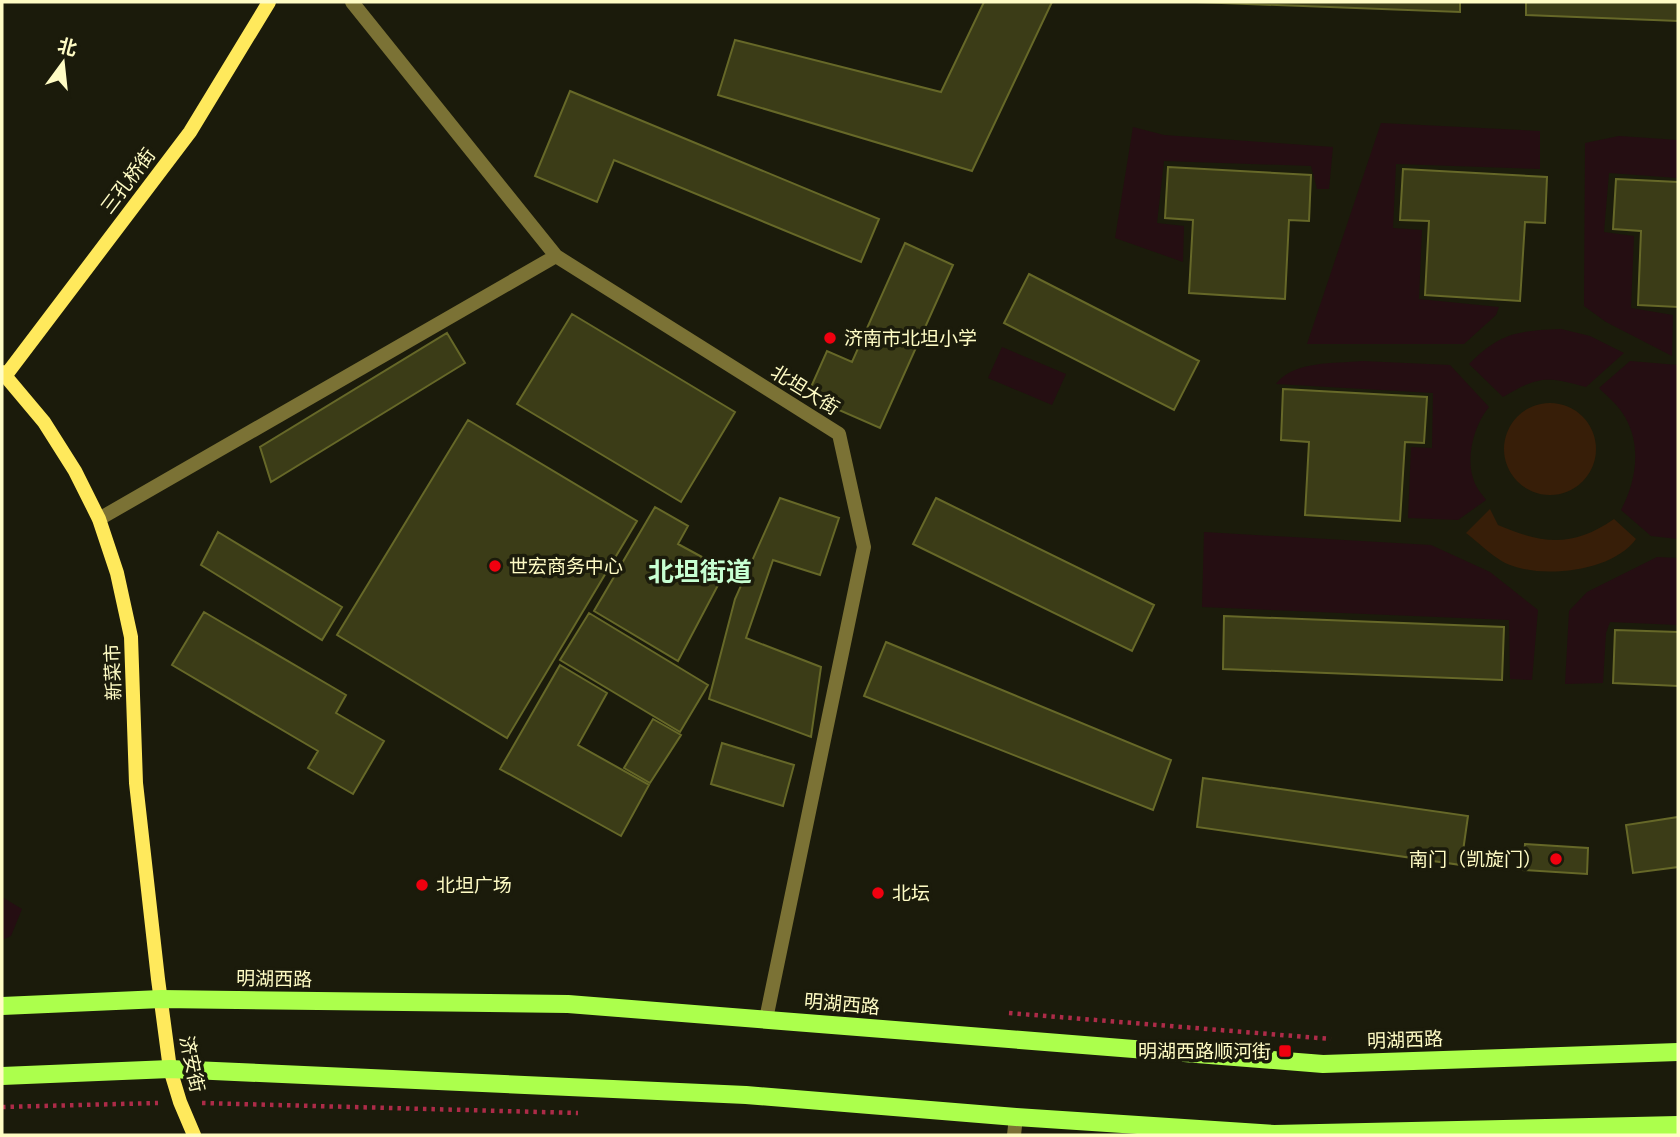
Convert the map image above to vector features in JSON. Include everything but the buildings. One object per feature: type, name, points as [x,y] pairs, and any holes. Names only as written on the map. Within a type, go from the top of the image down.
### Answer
[{"type":"main road","name":"三孔桥街","points":[[4,374],[190,132],[269,2]]},
{"type":"main road","name":"新菜市","points":[[4,374],[44,422],[75,471],[99,519],[117,573],[131,637],[136,783],[161,999]]},
{"type":"main road","name":"明湖西路","points":[[2,1006],[161,999],[568,1004],[1324,1063],[1678,1052]]},
{"type":"main road","name":"济安街","points":[[161,999],[170,1069],[194,1135]]},
{"type":"main road","points":[[2,1076],[170,1069],[746,1095],[1015,1126],[1274,1135],[1678,1125]]},
{"type":"street","name":"北坦大街","points":[[352,2],[556,256],[839,434],[864,547],[766,1019]]},
{"type":"street","points":[[99,519],[556,256]]},
{"type":"path","points":[[2,1107],[180,1102],[584,1113]]},
{"type":"shaded area","points":[[1381,123],[1540,131],[1540,169],[1396,164],[1393,228],[1422,230],[1419,299],[1499,307],[1496,315],[1464,344],[1307,344]]},
{"type":"shaded area","points":[[1133,127],[1164,135],[1333,147],[1329,189],[1317,189],[1311,166],[1164,161],[1157,223],[1184,226],[1183,262],[1115,238]]},
{"type":"shaded area","points":[[1619,136],[1678,140],[1678,178],[1609,173],[1604,232],[1634,236],[1631,308],[1673,315],[1672,356],[1606,322],[1584,306],[1585,143]]},
{"type":"shaded area","points":[[1561,329],[1590,336],[1624,353],[1586,387],[1543,380],[1525,385],[1503,397],[1469,364],[1491,345],[1511,335]]},
{"type":"shaded area","points":[[1002,347],[1066,374],[1052,405],[988,378]]},
{"type":"shaded area","points":[[1362,361],[1450,365],[1489,407],[1475,432],[1470,462],[1475,484],[1486,500],[1458,520],[1408,518],[1411,447],[1432,448],[1433,393],[1276,384],[1284,376],[1304,367]]},
{"type":"shaded area","points":[[1630,361],[1678,365],[1678,539],[1651,536],[1621,510],[1633,476],[1634,440],[1623,413],[1599,388]]},
{"type":"shaded area","points":[[1550,403],[1567,407],[1582,417],[1592,432],[1596,449],[1592,466],[1582,481],[1567,491],[1550,495],[1533,491],[1518,481],[1508,466],[1504,449],[1508,432],[1518,417],[1533,407]]},
{"type":"shaded area","points":[[1490,509],[1498,525],[1543,539],[1571,539],[1614,519],[1636,539],[1612,559],[1595,565],[1559,571],[1525,569],[1499,560],[1466,533]]},
{"type":"shaded area","points":[[1204,532],[1431,545],[1490,572],[1538,610],[1532,680],[1510,679],[1509,620],[1202,607]]},
{"type":"shaded area","points":[[1657,557],[1678,558],[1678,625],[1610,622],[1606,633],[1603,683],[1565,684],[1569,611],[1587,592]]},
{"type":"shaded area","points":[[2,897],[22,909],[11,936],[2,940]]},
{"type":"place","name":"济南市北坦小学","points":[[830,338]]},
{"type":"place","name":"世宏商务中心","points":[[495,566]]},
{"type":"place","name":"南门（凯旋门）","points":[[1556,859]]},
{"type":"place","name":"北坦广场","points":[[422,885]]},
{"type":"place","name":"北坛","points":[[878,893]]},
{"type":"place","name":"明湖西路顺河街","points":[[1285,1051]]},
{"type":"district","name":"北坦街道","points":[[700,572]]}]
